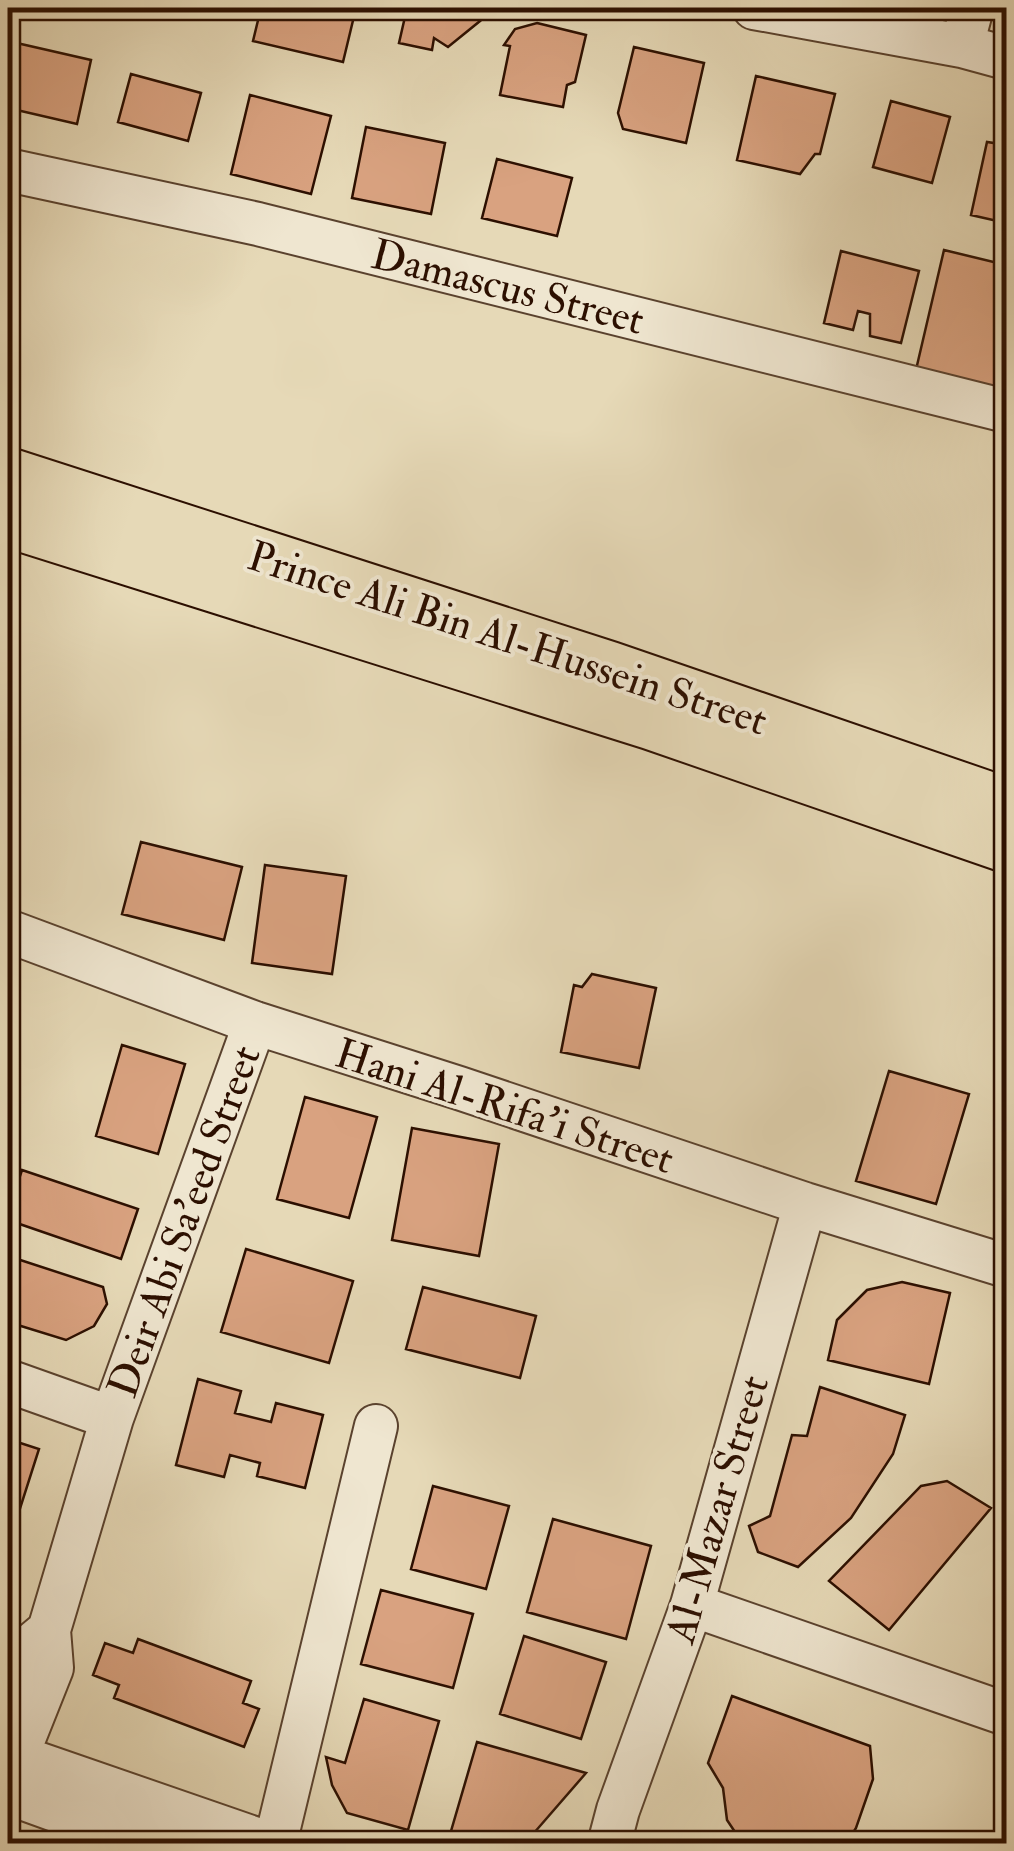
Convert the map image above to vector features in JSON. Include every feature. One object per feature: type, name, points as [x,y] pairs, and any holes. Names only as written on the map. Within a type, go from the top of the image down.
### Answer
[{"type":"main road","name":"Prince Ali Bin Al-Hussein Street","points":[[8,474],[592,662],[1006,804]]},
{"type":"main road","name":"Prince Ali Bin Al-Hussein Street","points":[[8,520],[650,723],[1006,846]]},
{"type":"street","points":[[754,8],[967,26],[1006,58]]},
{"type":"street","name":"Damascus Street","points":[[8,170],[258,224],[1006,411]]},
{"type":"street","name":"Hani Al-Rifa'i Street","points":[[8,931],[255,1023],[804,1204],[1006,1266]]},
{"type":"street","name":"Deir Abi Sa'eed Street","points":[[11,1767],[52,1668],[49,1630],[112,1418],[255,1023]]},
{"type":"street","name":"Al-Mazar Street","points":[[576,1844],[614,1827],[692,1604],[804,1204]]},
{"type":"street","name":"Deir Abi Sa'eed Street","points":[[8,1380],[112,1418]]},
{"type":"street","points":[[11,1767],[273,1844],[376,1426]]},
{"type":"street","points":[[692,1604],[1006,1714]]},
{"type":"street","name":"Deir Abi Sa'eed Street","points":[[8,1682],[18,1656],[49,1630]]},
{"type":"street","points":[[11,1767],[149,1844]]},
{"type":"building","points":[[261,8],[356,8],[343,62],[253,41]]},
{"type":"building","points":[[407,8],[468,8],[480,21],[448,47],[434,38],[432,50],[399,43]]},
{"type":"building","points":[[537,23],[586,35],[575,82],[567,85],[563,107],[500,95],[510,46],[504,45],[515,29]]},
{"type":"building","points":[[8,41],[91,60],[77,124],[8,108]]},
{"type":"building","points":[[634,47],[704,63],[686,143],[623,129],[618,113]]},
{"type":"building","points":[[131,74],[201,93],[188,141],[118,122]]},
{"type":"building","points":[[756,76],[835,94],[820,154],[815,154],[800,174],[737,160]]},
{"type":"building","points":[[250,95],[331,116],[311,194],[231,174]]},
{"type":"building","points":[[891,101],[950,117],[932,183],[873,167]]},
{"type":"building","points":[[998,123],[1006,124],[1006,223],[971,215],[987,142],[994,143]]},
{"type":"building","points":[[366,127],[445,143],[431,214],[352,198]]},
{"type":"building","points":[[497,159],[572,178],[557,236],[482,218]]},
{"type":"building","points":[[944,250],[1006,265],[1006,396],[915,374]]},
{"type":"building","points":[[841,251],[919,271],[901,343],[870,336],[870,314],[858,311],[853,330],[824,323]]},
{"type":"building","points":[[141,842],[242,867],[224,940],[122,914]]},
{"type":"building","points":[[265,865],[346,876],[332,974],[252,963]]},
{"type":"building","points":[[592,974],[656,988],[639,1068],[561,1052],[574,985],[582,987]]},
{"type":"building","points":[[122,1045],[185,1064],[158,1154],[96,1136]]},
{"type":"building","points":[[889,1071],[969,1094],[936,1204],[856,1181]]},
{"type":"building","points":[[305,1097],[377,1117],[349,1218],[277,1199]]},
{"type":"building","points":[[412,1128],[499,1144],[479,1256],[392,1240]]},
{"type":"building","points":[[22,1170],[138,1209],[121,1259],[8,1220]]},
{"type":"building","points":[[246,1249],[353,1281],[329,1363],[221,1332]]},
{"type":"building","points":[[8,1256],[103,1287],[107,1304],[94,1326],[66,1340],[8,1322]]},
{"type":"building","points":[[902,1282],[950,1293],[929,1384],[828,1360],[837,1320],[867,1290]]},
{"type":"building","points":[[423,1287],[536,1316],[520,1378],[406,1349]]},
{"type":"building","points":[[198,1379],[241,1391],[235,1413],[271,1422],[276,1403],[323,1415],[305,1488],[257,1476],[260,1463],[230,1455],[224,1477],[176,1465]]},
{"type":"building","points":[[820,1387],[905,1415],[893,1454],[851,1518],[798,1567],[758,1552],[749,1526],[770,1516],[792,1435],[807,1436]]},
{"type":"building","points":[[8,1439],[39,1449],[17,1518],[8,1515]]},
{"type":"building","points":[[947,1481],[991,1508],[889,1630],[829,1581],[921,1486]]},
{"type":"building","points":[[433,1486],[509,1506],[486,1589],[411,1569]]},
{"type":"building","points":[[553,1519],[651,1546],[626,1639],[527,1612]]},
{"type":"building","points":[[381,1590],[473,1614],[453,1688],[361,1664]]},
{"type":"building","points":[[524,1636],[606,1662],[581,1739],[500,1714]]},
{"type":"building","points":[[138,1639],[251,1681],[243,1703],[259,1709],[244,1747],[114,1698],[119,1685],[93,1675],[105,1643],[133,1653]]},
{"type":"building","points":[[732,1696],[870,1746],[873,1779],[856,1828],[846,1844],[743,1844],[727,1820],[723,1788],[708,1763]]},
{"type":"building","points":[[364,1699],[439,1721],[408,1830],[347,1813],[332,1785],[326,1757],[345,1763]]},
{"type":"building","points":[[477,1742],[586,1773],[527,1841],[467,1844],[449,1838]]}]
